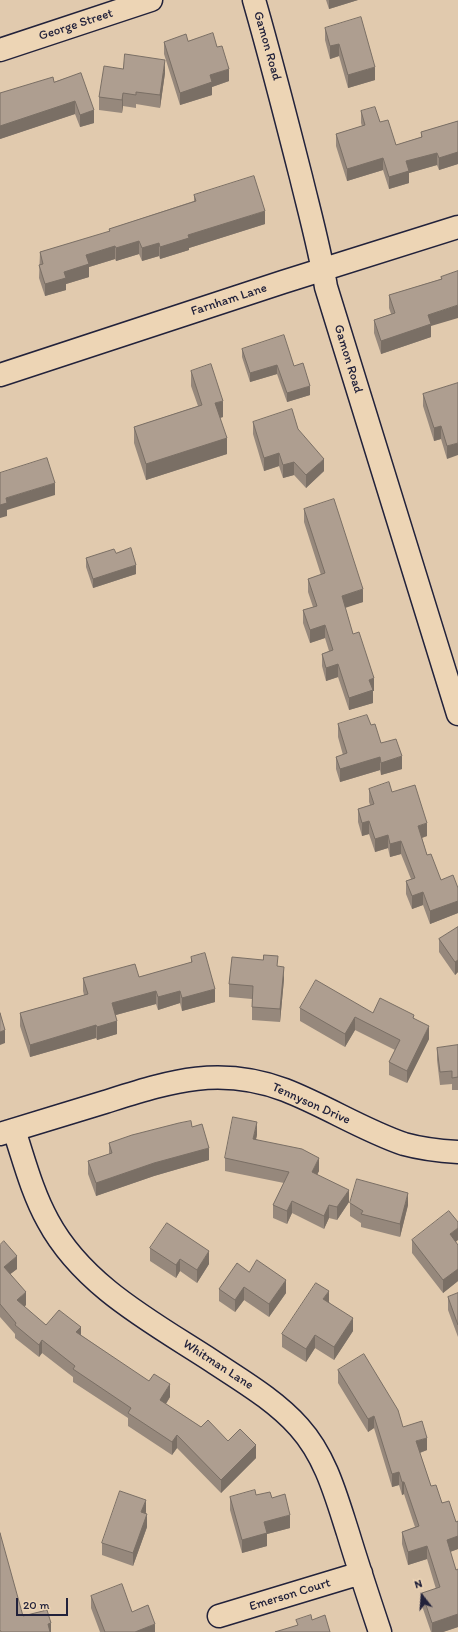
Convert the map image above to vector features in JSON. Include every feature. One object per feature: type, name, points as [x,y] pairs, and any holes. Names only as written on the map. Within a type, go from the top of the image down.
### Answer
[{"type":"street","name":"George Street","points":[[0,50],[151,0]]},
{"type":"street","name":"Gamon Road","points":[[254,0],[272,59],[328,295],[458,714]]},
{"type":"street","name":"Farnham Lane","points":[[0,376],[458,226]]},
{"type":"street","name":"Tennyson Drive","points":[[7,1132],[166,1083],[208,1077],[258,1082],[284,1090],[365,1128],[406,1144],[439,1151],[458,1152]]},
{"type":"street","name":"Whitman Lane","points":[[7,1132],[48,1221],[68,1252],[89,1275],[128,1306],[257,1390],[280,1408],[300,1428],[314,1446],[326,1468],[380,1632]]},
{"type":"street","name":"Emerson Court","points":[[219,1616],[361,1573]]},
{"type":"building","points":[[361,17],[375,67],[348,75],[339,44],[330,46],[325,28]]},
{"type":"building","points":[[213,33],[217,47],[222,46],[229,69],[210,75],[212,82],[180,93],[164,42],[186,34],[188,41]]},
{"type":"building","points":[[125,54],[165,60],[160,95],[136,92],[136,95],[123,93],[122,100],[99,97],[104,66],[123,69]]},
{"type":"building","points":[[81,73],[94,110],[80,115],[75,101],[0,126],[0,93],[53,77],[54,82]]},
{"type":"building","points":[[375,107],[380,122],[388,120],[396,145],[422,137],[421,132],[458,121],[458,152],[439,158],[437,153],[406,161],[409,171],[389,177],[383,158],[347,169],[336,134],[365,125],[361,111]]},
{"type":"building","points":[[254,176],[265,211],[188,235],[189,238],[160,247],[159,243],[142,248],[139,241],[116,248],[115,246],[86,255],[89,264],[64,272],[66,278],[45,284],[39,265],[43,264],[40,252],[110,231],[109,229],[196,201],[194,195]]},
{"type":"building","points":[[458,271],[458,305],[428,315],[431,324],[381,341],[374,320],[395,313],[389,295],[442,279],[441,277]]},
{"type":"building","points":[[284,335],[294,366],[303,363],[310,386],[287,393],[277,365],[250,373],[242,349]]},
{"type":"building","points":[[211,364],[223,401],[215,403],[227,438],[146,464],[134,427],[202,405],[191,371]]},
{"type":"building","points":[[458,383],[458,443],[447,446],[441,426],[434,428],[423,394]]},
{"type":"building","points":[[292,409],[298,429],[324,459],[306,475],[294,462],[283,465],[279,453],[264,458],[253,422]]},
{"type":"building","points":[[47,458],[55,483],[6,498],[7,503],[0,505],[0,473]]},
{"type":"building","points":[[334,499],[363,589],[342,596],[353,634],[359,632],[374,678],[369,680],[373,690],[349,698],[338,664],[326,668],[322,654],[333,650],[325,625],[310,630],[303,610],[317,606],[308,579],[325,573],[304,509]]},
{"type":"building","points":[[131,548],[136,565],[93,579],[86,558],[114,549],[116,553]]},
{"type":"building","points":[[367,715],[371,725],[375,724],[381,743],[396,739],[402,756],[381,763],[380,757],[340,769],[336,757],[347,753],[338,724]]},
{"type":"building","points":[[389,782],[392,792],[415,785],[427,823],[418,826],[427,855],[431,854],[441,880],[453,875],[458,888],[458,901],[430,911],[423,892],[412,896],[406,881],[415,878],[401,841],[390,844],[388,835],[375,839],[369,821],[362,823],[358,809],[374,804],[369,789]]},
{"type":"building","points":[[458,927],[458,960],[455,962],[439,939]]},
{"type":"building","points":[[205,953],[215,989],[182,998],[180,991],[158,997],[156,991],[112,1003],[117,1021],[97,1027],[96,1025],[30,1045],[20,1013],[88,994],[83,978],[135,964],[139,977],[192,962],[191,957]]},
{"type":"building","points":[[264,955],[278,956],[277,966],[284,967],[280,1009],[252,1007],[253,986],[229,984],[232,957],[263,960]]},
{"type":"building","points":[[316,980],[373,1013],[380,998],[414,1015],[413,1018],[429,1026],[407,1071],[389,1062],[400,1040],[355,1017],[345,1034],[300,1008]]},
{"type":"building","points":[[0,1013],[5,1030],[0,1032]]},
{"type":"building","points":[[458,1045],[458,1077],[452,1078],[452,1071],[440,1072],[437,1048]]},
{"type":"building","points":[[233,1117],[257,1122],[253,1139],[302,1149],[319,1158],[312,1172],[349,1190],[337,1207],[329,1205],[324,1216],[292,1201],[287,1211],[273,1205],[289,1172],[225,1158]]},
{"type":"building","points":[[191,1121],[192,1127],[202,1124],[209,1148],[154,1163],[96,1183],[88,1161],[112,1153],[109,1143],[132,1135]]},
{"type":"building","points":[[357,1179],[408,1193],[400,1224],[361,1214],[363,1211],[350,1203]]},
{"type":"building","points":[[449,1211],[458,1222],[458,1228],[450,1234],[458,1245],[458,1269],[443,1280],[412,1240]]},
{"type":"building","points":[[167,1223],[209,1251],[197,1270],[180,1259],[176,1265],[150,1248]]},
{"type":"building","points":[[4,1241],[17,1256],[4,1267],[26,1292],[17,1300],[46,1325],[59,1310],[81,1327],[76,1332],[149,1381],[154,1374],[170,1384],[160,1400],[201,1427],[208,1420],[228,1441],[240,1429],[256,1445],[221,1480],[177,1435],[172,1442],[128,1413],[131,1408],[73,1369],[75,1366],[42,1340],[39,1345],[15,1325],[16,1323],[0,1304],[0,1245]]},
{"type":"building","points":[[257,1260],[286,1280],[269,1304],[244,1287],[235,1300],[219,1289],[237,1263],[249,1272]]},
{"type":"building","points":[[316,1283],[329,1291],[323,1299],[353,1318],[334,1347],[315,1335],[306,1349],[282,1334]]},
{"type":"building","points":[[458,1293],[458,1325],[448,1297]]},
{"type":"building","points":[[364,1354],[398,1410],[403,1427],[422,1421],[427,1438],[416,1441],[431,1486],[436,1485],[442,1503],[449,1501],[456,1522],[458,1521],[458,1536],[447,1540],[456,1570],[458,1569],[458,1614],[432,1623],[422,1593],[440,1587],[427,1546],[408,1552],[402,1532],[419,1526],[404,1482],[402,1482],[399,1472],[392,1474],[374,1416],[368,1419],[338,1370]]},
{"type":"building","points":[[255,1490],[256,1495],[270,1492],[272,1498],[285,1494],[290,1515],[264,1522],[267,1533],[242,1540],[230,1497]]},
{"type":"building","points":[[120,1491],[146,1500],[141,1512],[147,1514],[133,1553],[102,1543]]},
{"type":"building","points":[[0,1533],[23,1616],[47,1610],[51,1623],[48,1624],[50,1632],[1,1632]]},
{"type":"building","points":[[122,1584],[132,1612],[148,1605],[155,1624],[135,1632],[105,1632],[91,1596]]},
{"type":"building","points":[[311,1615],[312,1620],[325,1615],[330,1632],[275,1632],[298,1625],[296,1620]]}]
